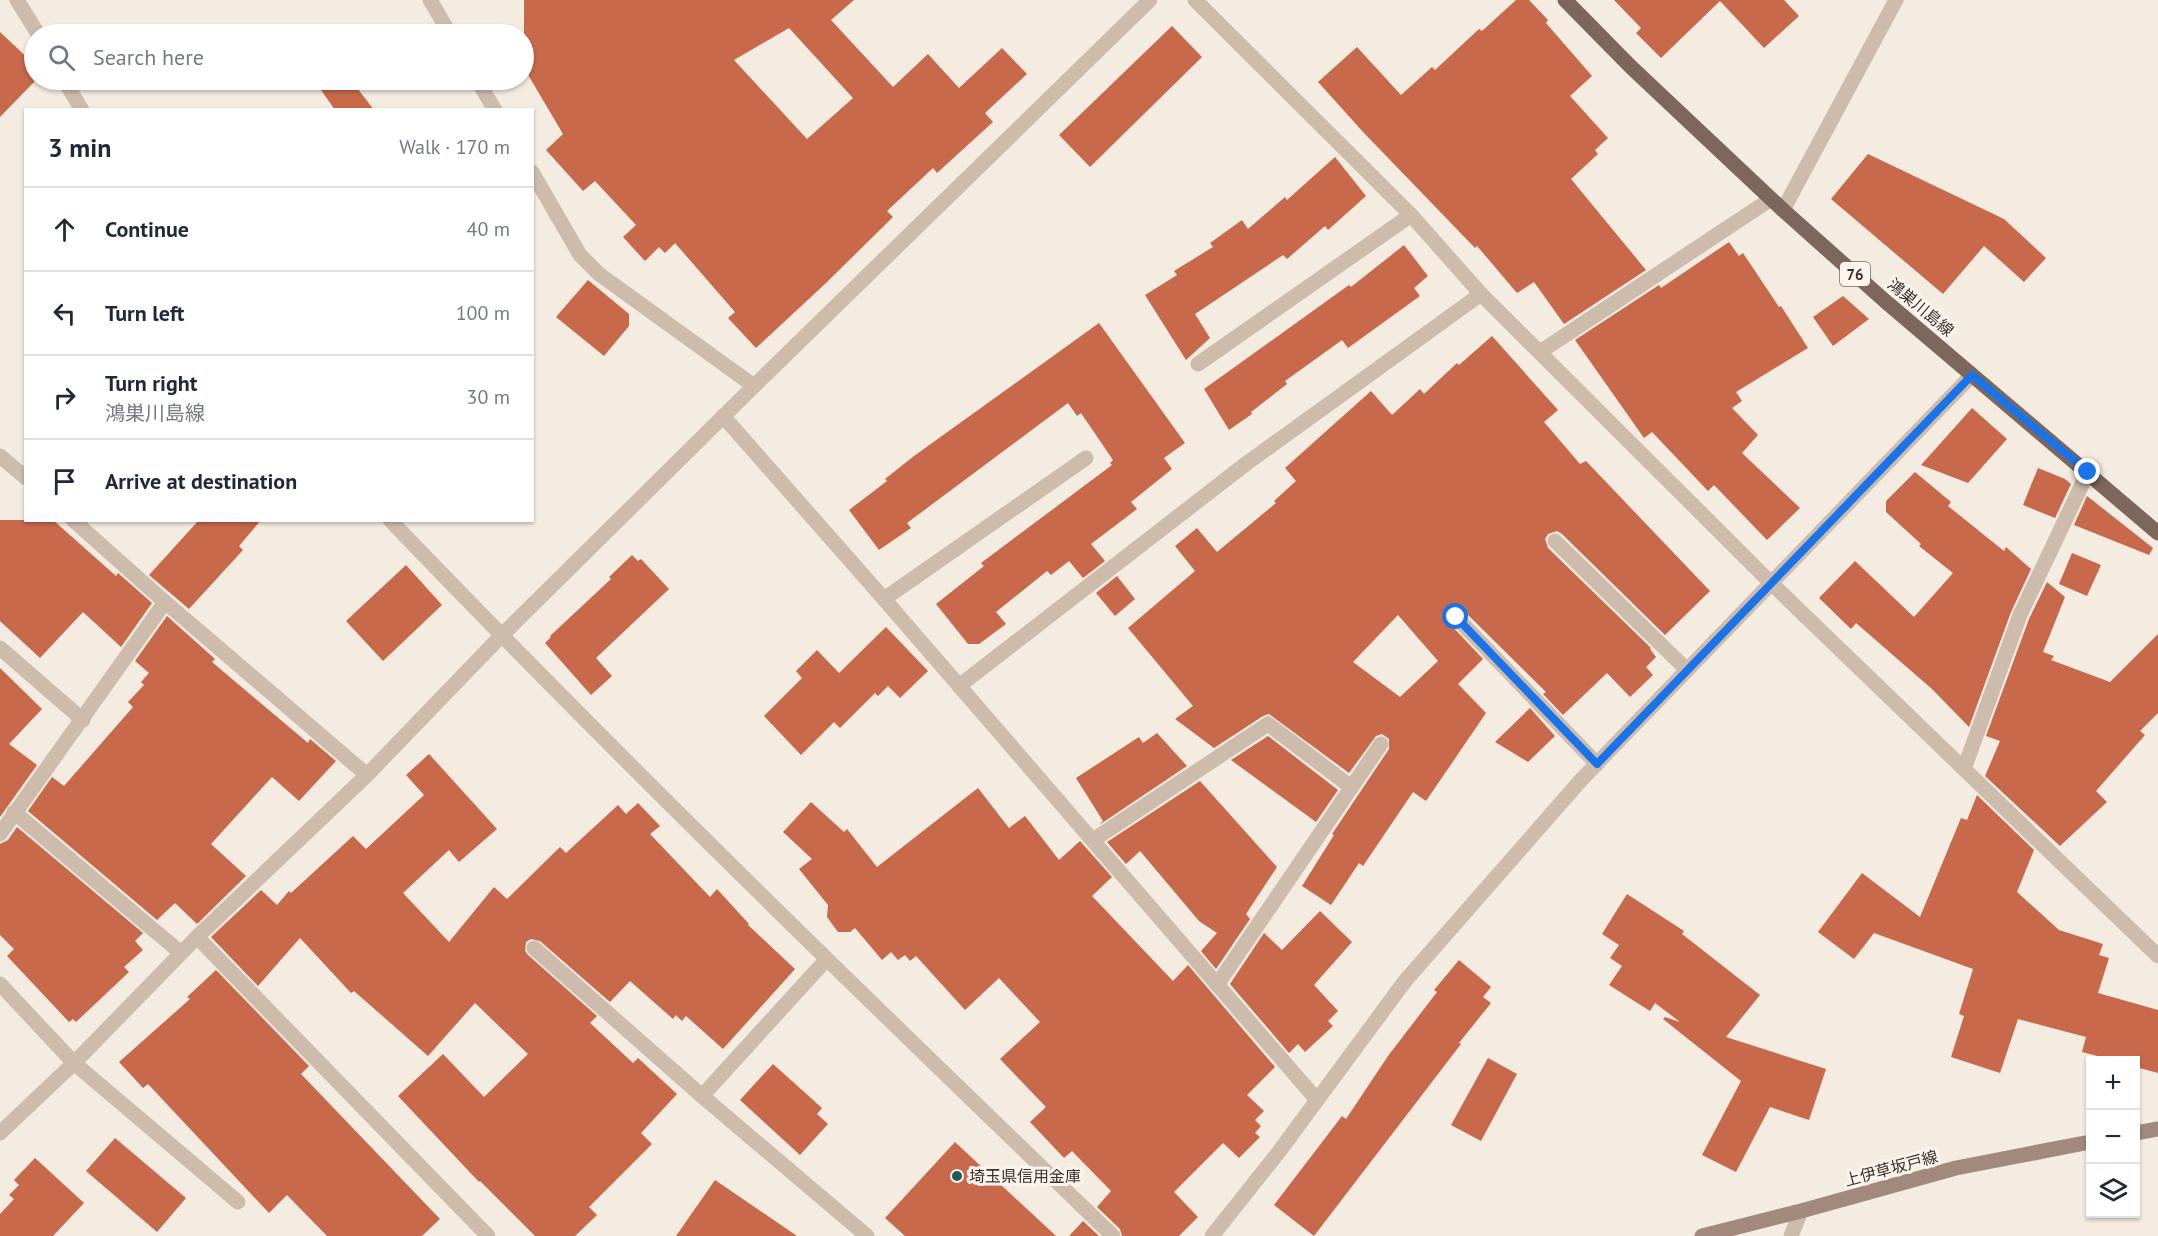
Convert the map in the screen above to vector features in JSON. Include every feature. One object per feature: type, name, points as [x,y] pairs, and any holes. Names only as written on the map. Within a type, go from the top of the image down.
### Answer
[{"type":"main road","name":"鴻巣川島線","points":[[1565,0],[1631,67],[1771,199],[1885,302],[2158,533]]},
{"type":"main road","points":[[2140,1132],[2158,1129]]},
{"type":"main road","name":"上伊草坂戸線","points":[[1702,1236],[1956,1168],[2086,1143]]},
{"type":"street","points":[[17,0],[32,24]]},
{"type":"street","points":[[430,0],[444,24]]},
{"type":"street","points":[[0,1133],[74,1063],[197,937],[367,775],[501,636],[723,416],[1150,0]]},
{"type":"street","points":[[1195,0],[1411,215],[1481,294],[1771,583],[2158,956]]},
{"type":"street","points":[[1783,210],[1896,0]]},
{"type":"street","points":[[70,90],[81,108]]},
{"type":"street","points":[[483,90],[494,108]]},
{"type":"street","points":[[534,175],[580,255],[599,274],[754,386]]},
{"type":"street","points":[[1540,352],[1771,199]]},
{"type":"street","points":[[1198,364],[1411,215]]},
{"type":"street","points":[[959,686],[1247,463],[1481,294]]},
{"type":"street","points":[[1212,1236],[1405,981],[1597,764],[1972,375]]},
{"type":"street","points":[[723,416],[1317,1100]]},
{"type":"street","points":[[0,456],[24,476]]},
{"type":"street","points":[[884,599],[1086,458]]},
{"type":"street","points":[[1964,769],[2020,615],[2088,472]]},
{"type":"street","points":[[75,522],[367,775]]},
{"type":"street","points":[[392,522],[501,636],[826,960],[1113,1236]]},
{"type":"street","points":[[1555,541],[1687,670]]},
{"type":"street","points":[[0,834],[165,602]]},
{"type":"street","points":[[1456,617],[1597,764]]},
{"type":"street","points":[[0,648],[83,720]]},
{"type":"street","points":[[1093,840],[1268,724],[1351,787]]},
{"type":"street","points":[[1218,985],[1381,744]]},
{"type":"street","points":[[14,812],[181,953]]},
{"type":"street","points":[[197,937],[488,1236]]},
{"type":"street","points":[[534,948],[702,1096],[867,1236]]},
{"type":"street","points":[[702,1096],[826,960]]},
{"type":"street","points":[[0,984],[74,1063],[238,1202]]},
{"type":"street","points":[[1791,1236],[1801,1211]]},
{"type":"building","points":[[524,0],[854,0],[831,20],[893,87],[928,54],[959,88],[1002,48],[1027,74],[985,113],[993,122],[937,173],[933,168],[887,211],[893,217],[756,348],[728,318],[735,312],[675,243],[665,253],[659,247],[645,261],[623,237],[636,225],[595,181],[583,191],[546,150],[563,134],[534,85],[534,24],[524,24]],"holes":[[[789,28],[853,98],[807,139],[734,60]]]},
{"type":"building","points":[[1516,0],[1529,0],[1548,20],[1546,23],[1592,76],[1570,96],[1608,138],[1595,150],[1598,154],[1571,179],[1646,270],[1564,324],[1534,282],[1517,293],[1477,246],[1475,248],[1318,82],[1357,47],[1401,95],[1432,67],[1435,70],[1479,29],[1482,31]]},
{"type":"building","points":[[1614,0],[1784,0],[1799,16],[1764,48],[1720,1],[1661,58],[1636,33],[1641,28]]},
{"type":"building","points":[[1172,26],[1202,57],[1090,167],[1059,135]]},
{"type":"building","points":[[0,32],[24,55],[24,90],[26,90],[0,117]]},
{"type":"building","points":[[321,90],[359,90],[372,108],[334,108]]},
{"type":"building","points":[[1868,154],[2004,219],[2046,258],[2024,282],[1984,246],[1943,294],[1831,199]]},
{"type":"building","points":[[1335,157],[1366,196],[1328,230],[1325,226],[1287,259],[1283,255],[1195,314],[1210,338],[1186,360],[1145,295],[1177,275],[1174,271],[1213,247],[1210,243],[1242,220],[1248,229],[1285,197],[1287,200]]},
{"type":"building","points":[[1729,242],[1739,256],[1743,253],[1808,348],[1736,392],[1742,401],[1732,408],[1758,435],[1742,453],[1800,508],[1767,540],[1714,485],[1708,491],[1652,432],[1644,438],[1575,340],[1659,285],[1661,288]]},
{"type":"building","points":[[1404,245],[1428,276],[1414,288],[1420,296],[1348,348],[1342,340],[1285,381],[1287,384],[1229,430],[1204,389],[1349,285],[1351,287]]},
{"type":"building","points":[[588,280],[629,314],[629,326],[604,356],[556,317]]},
{"type":"building","points":[[1843,296],[1869,319],[1833,346],[1813,317]]},
{"type":"building","points":[[1099,323],[1185,443],[1164,458],[1172,469],[1131,502],[1137,509],[1091,544],[1105,561],[1083,578],[1069,561],[1051,575],[1047,571],[996,612],[1006,624],[979,644],[968,644],[936,604],[984,566],[981,563],[1112,465],[1110,463],[1113,460],[1081,413],[1077,416],[1068,403],[907,523],[911,528],[879,550],[849,510],[887,481],[885,479],[914,456]]},
{"type":"building","points":[[1492,336],[1558,410],[1544,422],[1580,464],[1586,461],[1710,591],[1665,635],[1562,534],[1557,531],[1548,534],[1545,539],[1548,548],[1651,648],[1656,657],[1646,667],[1653,675],[1630,697],[1607,673],[1563,715],[1543,694],[1546,692],[1463,610],[1458,608],[1450,610],[1447,615],[1449,623],[1483,659],[1458,684],[1486,713],[1426,801],[1413,792],[1363,866],[1359,863],[1331,905],[1302,886],[1334,835],[1332,834],[1389,749],[1389,739],[1382,734],[1376,736],[1349,773],[1269,714],[1214,748],[1175,719],[1193,706],[1128,628],[1195,571],[1175,546],[1197,528],[1217,552],[1276,503],[1274,501],[1296,481],[1285,468],[1371,391],[1392,415],[1420,389],[1424,394],[1457,363],[1459,365]],"holes":[[[1398,615],[1438,661],[1400,697],[1353,662]]]},
{"type":"building","points":[[1972,408],[2007,439],[1968,483],[1921,465]]},
{"type":"building","points":[[2038,468],[2065,479],[2071,484],[2055,518],[2023,505]]},
{"type":"building","points":[[1915,472],[1951,502],[1948,506],[2004,551],[2006,547],[2031,569],[2011,612],[1969,727],[1932,689],[1856,623],[1851,629],[1819,598],[1855,561],[1914,617],[1953,573],[1919,546],[1921,544],[1886,512],[1886,501]]},
{"type":"building","points":[[2087,496],[2153,548],[2149,555],[2074,525]]},
{"type":"building","points":[[0,520],[55,522],[116,576],[118,573],[152,603],[121,647],[83,612],[40,658],[0,621]]},
{"type":"building","points":[[197,522],[259,522],[239,546],[243,550],[189,609],[149,575]]},
{"type":"building","points":[[2072,553],[2101,565],[2087,596],[2059,584]]},
{"type":"building","points":[[632,555],[638,561],[641,559],[669,589],[596,658],[612,676],[591,695],[545,643],[611,579],[609,577]]},
{"type":"building","points":[[406,565],[442,605],[383,661],[346,621]]},
{"type":"building","points":[[1117,576],[1135,599],[1115,616],[1096,593]]},
{"type":"building","points":[[2047,582],[2065,597],[2043,652],[2054,656],[2051,660],[2110,682],[2158,634],[2158,713],[2140,731],[2145,735],[2096,791],[2107,802],[2060,846],[1985,776],[2000,741],[1986,736],[2029,619]]},
{"type":"building","points":[[167,616],[215,659],[212,662],[308,743],[310,739],[336,761],[299,801],[272,777],[211,844],[246,876],[197,924],[175,903],[157,920],[28,811],[52,777],[64,786],[133,707],[128,702],[144,685],[141,682],[149,673],[135,661]]},
{"type":"building","points":[[886,627],[928,671],[900,698],[888,686],[878,696],[875,693],[840,728],[834,722],[801,755],[764,716],[802,678],[796,671],[817,650],[839,673]]},
{"type":"building","points":[[0,668],[42,709],[9,744],[37,765],[0,817]]},
{"type":"building","points":[[1530,708],[1555,736],[1528,762],[1495,742]]},
{"type":"building","points":[[1157,733],[1187,766],[1099,825],[1103,821],[1076,778],[1139,737],[1143,743]]},
{"type":"building","points":[[1268,736],[1338,790],[1316,822],[1231,760]]},
{"type":"building","points":[[429,754],[497,829],[459,862],[449,850],[403,893],[449,942],[494,887],[507,899],[560,847],[566,853],[618,805],[626,814],[638,803],[660,826],[650,834],[710,897],[717,889],[748,925],[795,969],[723,1049],[686,1016],[682,1021],[676,1015],[673,1019],[630,981],[610,1002],[540,941],[531,939],[526,942],[525,951],[528,955],[597,1016],[590,1023],[633,1063],[638,1058],[677,1094],[641,1133],[652,1144],[589,1207],[597,1215],[575,1236],[535,1236],[479,1182],[398,1096],[443,1054],[484,1097],[528,1054],[475,1003],[428,1056],[354,991],[351,993],[300,938],[258,986],[211,937],[261,890],[277,905],[289,891],[291,893],[353,836],[366,849],[424,795],[406,775]]},
{"type":"building","points":[[1200,781],[1277,867],[1246,914],[1250,919],[1216,969],[1201,951],[1217,933],[1199,921],[1140,851],[1126,864],[1107,842]]},
{"type":"building","points":[[978,788],[1009,828],[1025,816],[1059,860],[1080,841],[1112,877],[1092,896],[1173,981],[1188,965],[1275,1067],[1247,1095],[1264,1111],[1255,1120],[1261,1126],[1255,1133],[1260,1137],[1239,1158],[1223,1143],[1174,1192],[1198,1217],[1179,1236],[1122,1236],[1120,1229],[1097,1207],[1111,1191],[1072,1151],[1064,1158],[1030,1122],[1046,1107],[1000,1059],[1040,1022],[999,978],[965,1010],[916,956],[910,961],[905,955],[898,960],[891,952],[882,960],[855,928],[850,932],[838,932],[827,917],[828,905],[799,869],[812,859],[783,832],[811,802],[844,832],[847,829],[877,867]]},
{"type":"building","points":[[1977,795],[2034,850],[2017,892],[2059,930],[2103,944],[2099,955],[2109,958],[2098,993],[2158,1010],[2158,1073],[2140,1068],[2140,1056],[2098,1056],[2082,1052],[2086,1037],[2018,1019],[2000,1073],[1951,1057],[1964,1016],[1959,1014],[1973,969],[1874,933],[1854,959],[1818,932],[1862,873],[1920,917],[1961,818],[1967,820]]},
{"type":"building","points":[[17,827],[143,933],[135,941],[143,950],[124,967],[129,972],[76,1022],[73,1019],[69,1022],[7,956],[14,949],[0,935],[0,844],[8,840]]},
{"type":"building","points":[[1627,894],[1684,931],[1682,934],[1760,995],[1726,1037],[1826,1069],[1809,1120],[1770,1107],[1736,1172],[1702,1155],[1741,1081],[1663,1019],[1665,1017],[1680,1022],[1655,1003],[1650,1011],[1609,985],[1622,966],[1610,958],[1619,945],[1602,934]]},
{"type":"building","points":[[1320,911],[1352,942],[1314,985],[1338,1011],[1328,1021],[1333,1026],[1305,1052],[1298,1044],[1289,1053],[1230,984],[1264,933],[1282,950]]},
{"type":"building","points":[[1459,960],[1491,987],[1483,997],[1491,1003],[1314,1236],[1274,1205],[1342,1116],[1346,1119],[1388,1056],[1437,992],[1434,990]]},
{"type":"building","points":[[216,970],[309,1066],[301,1074],[440,1219],[422,1236],[327,1236],[287,1195],[269,1213],[148,1084],[143,1088],[119,1062],[190,999],[187,997]]},
{"type":"building","points":[[1488,1058],[1517,1074],[1481,1141],[1451,1125]]},
{"type":"building","points":[[773,1064],[822,1108],[817,1114],[828,1124],[800,1155],[740,1100]]},
{"type":"building","points":[[115,1138],[186,1198],[157,1232],[86,1171]]},
{"type":"building","name":"埼玉県信用金庫","points":[[955,1142],[1056,1236],[905,1236],[885,1218]]},
{"type":"building","points":[[35,1158],[84,1203],[53,1236],[0,1236],[0,1214],[14,1199],[9,1195],[19,1185],[14,1180]]},
{"type":"building","points":[[715,1180],[797,1236],[676,1236]]},
{"type":"building","points":[[1083,1221],[1099,1236],[1069,1236]]},
{"type":"place","name":"埼玉県信用金庫","points":[[957,1176]]},
{"type":"route","points":[[1456,617],[1597,764],[1972,375],[2088,472]]}]
